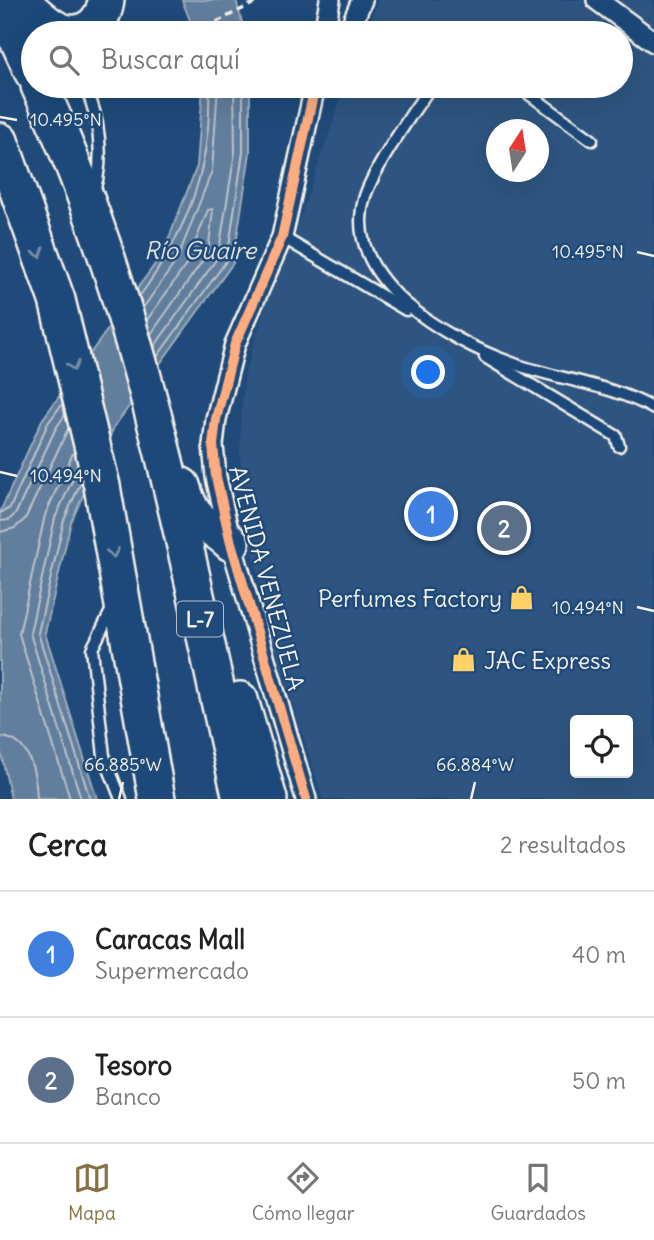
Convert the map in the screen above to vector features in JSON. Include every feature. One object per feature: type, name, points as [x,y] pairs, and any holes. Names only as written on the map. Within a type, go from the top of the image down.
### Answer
[{"type":"highway","points":[[21,0],[45,21]]},
{"type":"highway","points":[[96,21],[102,15],[106,0]]},
{"type":"highway","points":[[0,14],[21,47]]},
{"type":"highway","name":"L-7","points":[[44,98],[90,205],[158,437],[241,799]]},
{"type":"highway","points":[[0,141],[57,300],[102,486],[156,799]]},
{"type":"highway","points":[[0,166],[23,206]]},
{"type":"highway","points":[[158,437],[180,478],[193,514],[200,523],[231,543]]},
{"type":"highway","points":[[158,437],[269,799]]},
{"type":"street","points":[[326,21],[330,0]]},
{"type":"street","points":[[353,21],[362,0]]},
{"type":"street","points":[[597,0],[626,21]]},
{"type":"street","points":[[633,27],[654,42]]},
{"type":"street","name":"AVENIDA VENEZUELA","points":[[306,799],[231,543],[216,477],[213,444],[216,419],[235,344],[282,237],[312,98]]},
{"type":"lane","points":[[90,98],[94,106],[100,162],[90,205]]},
{"type":"lane","points":[[423,98],[365,195],[361,232],[368,257],[377,272],[400,299],[482,351],[514,364],[569,377],[654,409]]},
{"type":"lane","points":[[534,98],[592,140]]},
{"type":"lane","points":[[282,237],[616,436],[619,446]]},
{"type":"lane","points":[[120,593],[92,649],[104,756],[121,799]]},
{"type":"path","points":[[219,21],[260,0]]},
{"type":"shaded area","points":[[378,0],[654,0],[654,799],[323,799],[271,635],[248,530],[240,458],[241,415],[245,373],[266,304],[291,245],[341,98],[633,98],[633,21],[370,21]]},
{"type":"water","points":[[182,0],[236,0],[242,21],[190,21]]},
{"type":"water","name":"Río Guaire","points":[[202,98],[250,98],[250,153],[233,263],[114,427],[71,522],[45,633],[97,799],[11,799],[0,748],[0,512],[42,420],[163,253],[197,166]]},
{"type":"cycle path","points":[[306,799],[231,543],[216,477],[213,445],[216,419],[235,344],[282,237],[312,98]]},
{"type":"place","name":"Caracas Mall","points":[[431,514]]},
{"type":"place","name":"Tesoro","points":[[504,528]]},
{"type":"place","name":"Perfumes Factory","points":[[522,598]]},
{"type":"place","name":"JAC Express","points":[[464,660]]}]
